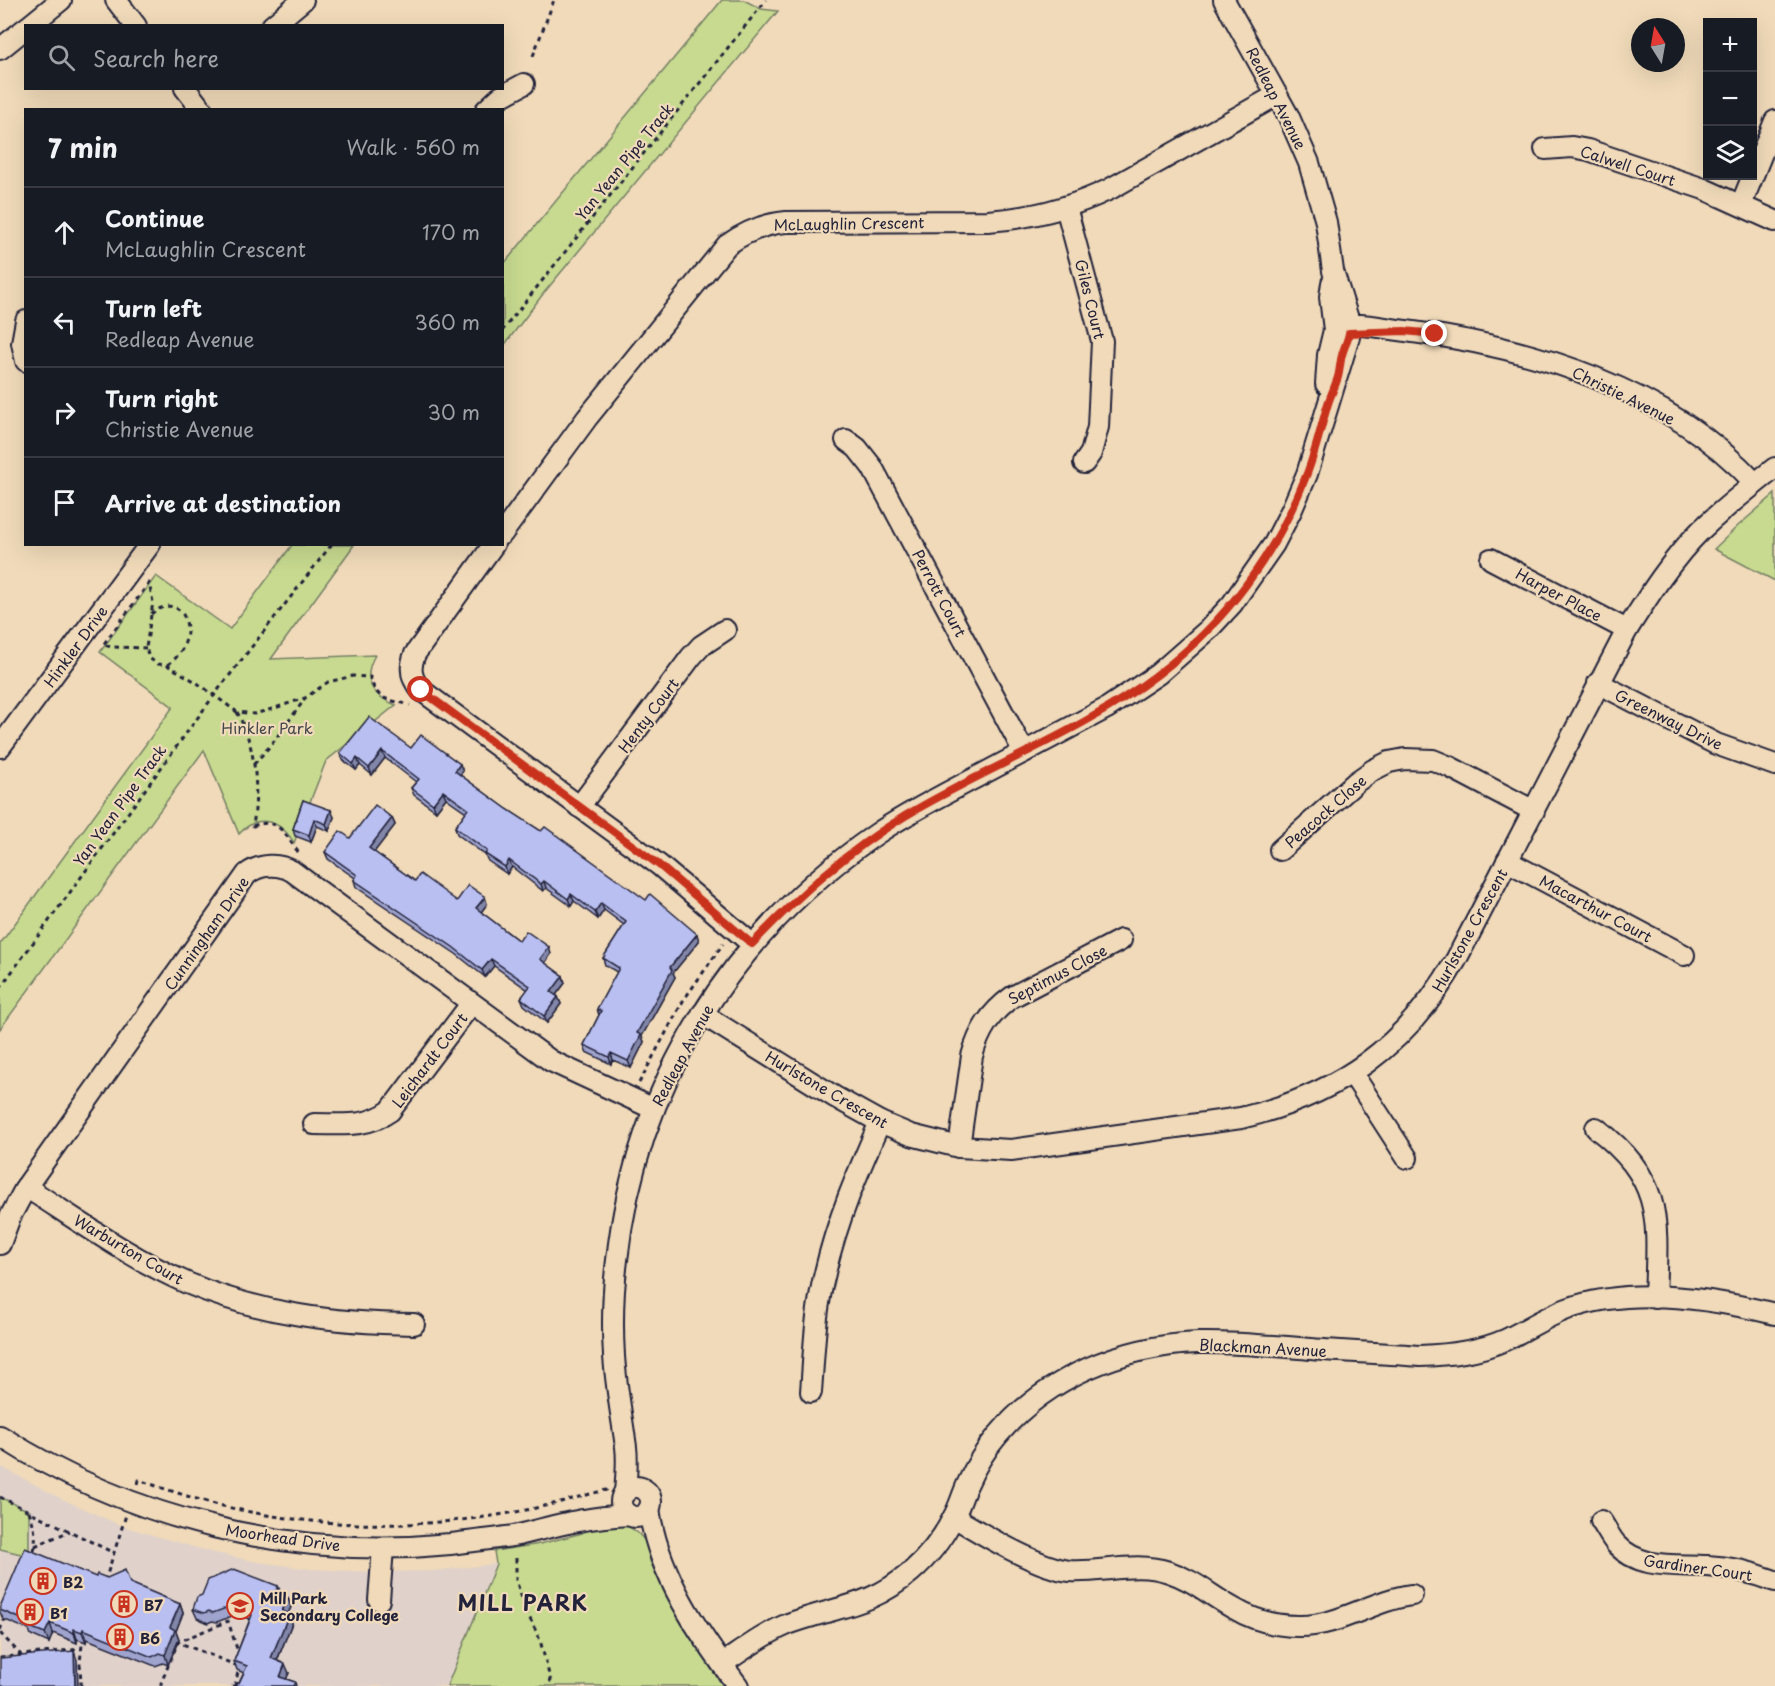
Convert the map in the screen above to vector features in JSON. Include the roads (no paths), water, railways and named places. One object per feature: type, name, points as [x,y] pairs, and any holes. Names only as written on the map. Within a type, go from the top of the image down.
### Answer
[{"type":"street","points":[[31,24],[61,0]]},
{"type":"street","points":[[116,0],[134,24]]},
{"type":"street","points":[[274,24],[303,0]]},
{"type":"street","name":"Redleap Avenue","points":[[738,1686],[698,1628],[659,1551],[629,1502],[626,1450],[614,1356],[616,1271],[621,1225],[638,1153],[672,1068],[702,1014],[752,944],[814,882],[877,833],[1107,708],[1142,686],[1181,656],[1232,604],[1274,544],[1292,509],[1307,474],[1327,404],[1326,372],[1344,329],[1330,297],[1333,271],[1326,222],[1299,138],[1224,0]]},
{"type":"street","points":[[0,49],[24,30]]},
{"type":"street","points":[[488,108],[500,97],[524,84]]},
{"type":"street","points":[[190,90],[201,108]]},
{"type":"street","name":"McLaughlin Crescent","points":[[504,531],[601,401],[728,244],[738,237],[766,226],[786,222],[988,221],[1031,216],[1066,207],[1110,189],[1277,95]]},
{"type":"street","points":[[1741,205],[1775,121]]},
{"type":"street","name":"Calwell Court","points":[[1545,148],[1572,147],[1588,150],[1704,189],[1775,221]]},
{"type":"street","name":"Giles Court","points":[[1066,207],[1102,341],[1098,427],[1093,447],[1084,463]]},
{"type":"street","name":"Christie Avenue","points":[[1344,329],[1404,331],[1456,338],[1500,346],[1542,358],[1600,380],[1651,406],[1711,442],[1729,456],[1755,483]]},
{"type":"street","points":[[24,332],[22,343],[24,352]]},
{"type":"street","name":"Perrott Court","points":[[846,440],[866,457],[872,467],[1024,752]]},
{"type":"street","name":"Hurlstone Crescent","points":[[702,1014],[835,1097],[880,1122],[911,1135],[959,1147],[1001,1150],[1044,1146],[1241,1118],[1294,1103],[1320,1092],[1352,1073],[1395,1039],[1430,1001],[1456,960],[1598,683],[1627,630],[1652,591],[1700,532],[1775,468]]},
{"type":"street","name":"Hinkler Drive","points":[[0,747],[149,546]]},
{"type":"street","points":[[493,546],[414,654],[411,662],[413,678],[421,690],[673,876],[752,944]]},
{"type":"street","name":"Harper Place","points":[[1491,559],[1627,630]]},
{"type":"street","name":"Henty Court","points":[[579,807],[691,657],[701,646],[725,630]]},
{"type":"street","name":"Greenway Drive","points":[[1598,683],[1716,744],[1775,765]]},
{"type":"street","name":"Peacock Close","points":[[1280,850],[1372,770],[1389,762],[1405,759],[1433,760],[1534,811]]},
{"type":"street","name":"Macarthur Court","points":[[1507,861],[1684,955]]},
{"type":"street","name":"Cunningham Drive","points":[[0,1244],[10,1217],[26,1187],[247,874],[258,867],[277,866],[292,871],[551,1061],[654,1109]]},
{"type":"street","name":"Septimus Close","points":[[959,1147],[972,1056],[982,1028],[991,1016],[999,1006],[1012,997],[1120,940]]},
{"type":"street","name":"Leichardt Court","points":[[314,1124],[367,1123],[390,1111],[471,1004]]},
{"type":"street","points":[[1352,1073],[1407,1158]]},
{"type":"street","points":[[811,1392],[818,1308],[826,1266],[842,1210],[880,1122]]},
{"type":"street","points":[[1596,1128],[1626,1153],[1647,1185],[1656,1224],[1655,1297]]},
{"type":"street","name":"Warburton Court","points":[[26,1187],[155,1268],[222,1296],[268,1310],[305,1317],[349,1322],[414,1324]]},
{"type":"street","name":"Blackman Avenue","points":[[722,1664],[786,1625],[847,1608],[880,1594],[912,1571],[940,1540],[954,1517],[978,1463],[1007,1425],[1040,1394],[1078,1372],[1100,1363],[1132,1353],[1196,1343],[1229,1343],[1420,1356],[1443,1355],[1486,1347],[1549,1317],[1605,1299],[1655,1297],[1709,1302],[1775,1314]]},
{"type":"street","name":"Moorhead Drive","points":[[0,1436],[20,1449],[106,1491],[148,1507],[206,1525],[297,1542],[383,1548],[500,1538],[583,1520],[629,1502]]},
{"type":"street","name":"Redleap Avenue","points":[[629,1502],[647,1492],[651,1498],[649,1509],[659,1551]]},
{"type":"street","points":[[954,1517],[984,1535],[1049,1567],[1087,1571],[1133,1566],[1169,1572],[1199,1585],[1235,1610],[1277,1625],[1300,1627],[1321,1625],[1342,1619],[1385,1600],[1412,1595]]},
{"type":"street","name":"Gardiner Court","points":[[1601,1521],[1616,1545],[1636,1558],[1649,1563],[1725,1568],[1760,1575],[1775,1581]]},
{"type":"street","points":[[379,1600],[383,1548]]},
{"type":"place","name":"B2","points":[[43,1581]]},
{"type":"place","name":"B7","points":[[124,1604]]},
{"type":"place","name":"Mill Park Secondary College","points":[[240,1606]]},
{"type":"place","name":"B1","points":[[30,1612]]},
{"type":"place","name":"B6","points":[[120,1637]]},
{"type":"district","name":"MILL PARK","points":[[523,1602]]},
{"type":"park label","name":"Hinkler Park","points":[[267,727]]}]
